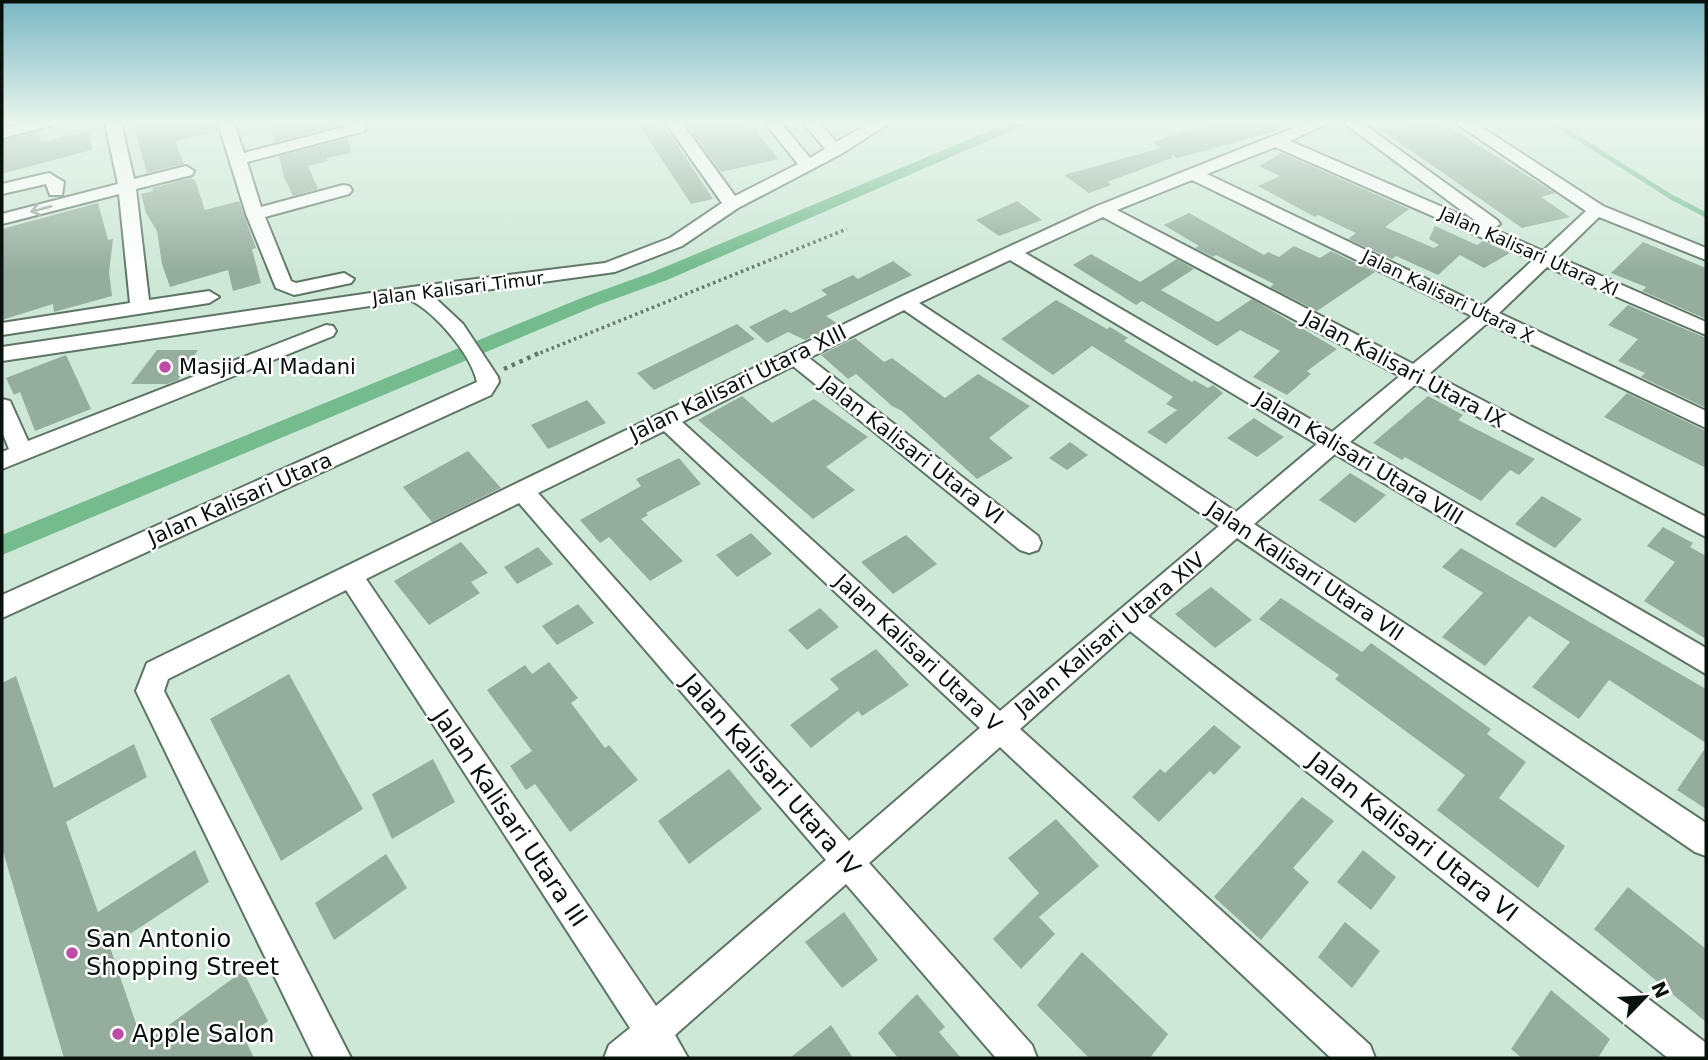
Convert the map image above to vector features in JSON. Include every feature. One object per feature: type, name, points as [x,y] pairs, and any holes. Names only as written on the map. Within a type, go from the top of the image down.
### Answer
[{"type":"street","points":[[123,172],[140,306]]},
{"type":"street","points":[[2,219],[154,172]]},
{"type":"street","points":[[241,172],[255,214],[284,284],[290,289],[344,279]]},
{"type":"street","points":[[709,172],[732,204]]},
{"type":"street","name":"Jalan Kalisari Timur","points":[[2,354],[620,264],[684,238],[732,204],[795,172]]},
{"type":"street","name":"Jalan Kalisari Utara XI","points":[[1349,172],[1706,329]]},
{"type":"street","points":[[1421,172],[1534,253]]},
{"type":"street","points":[[1540,172],[1597,210],[1706,254]]},
{"type":"street","name":"Jalan Kalisari Utara XIII","points":[[333,1058],[150,691],[152,681],[166,664],[351,577],[905,302],[1102,210],[1190,173]]},
{"type":"street","name":"Jalan Kalisari Utara X","points":[[1190,173],[1706,420]]},
{"type":"street","points":[[2,189],[49,178],[55,182],[56,191]]},
{"type":"street","points":[[2,205],[56,191],[125,180]]},
{"type":"street","points":[[255,214],[343,190]]},
{"type":"street","name":"Jalan Kalisari Utara IX","points":[[1102,210],[1706,528]]},
{"type":"street","name":"Jalan Kalisari Utara XIV","points":[[622,1058],[1129,616],[1486,314],[1534,253],[1597,210]]},
{"type":"street","name":"Jalan Kalisari Utara VIII","points":[[1011,253],[1706,662]]},
{"type":"street","points":[[412,293],[434,305],[482,385]]},
{"type":"street","points":[[2,329],[140,306],[209,298]]},
{"type":"street","name":"Jalan Kalisari Utara VII","points":[[905,302],[1706,841]]},
{"type":"street","points":[[2,406],[12,457],[326,331]]},
{"type":"street","name":"Jalan Kalisari Utara VI","points":[[794,356],[1029,543]]},
{"type":"street","name":"Jalan Kalisari Utara","points":[[2,607],[482,385]]},
{"type":"street","name":"Jalan Kalisari Utara V","points":[[665,419],[1357,1058]]},
{"type":"street","name":"Jalan Kalisari Utara IV","points":[[522,491],[1019,1058]]},
{"type":"street","name":"Jalan Kalisari Utara III","points":[[351,577],[670,1058]]},
{"type":"street","name":"Jalan Kalisari Utara VI","points":[[1129,616],[1696,1058]]},
{"type":"path","points":[[482,385],[604,325],[847,229]]},
{"type":"building","points":[[283,172],[311,172],[318,189],[293,196]]},
{"type":"building","points":[[670,172],[695,172],[713,199],[691,204]]},
{"type":"building","points":[[1073,172],[1133,172],[1107,182],[1111,185],[1089,193],[1064,175]]},
{"type":"building","points":[[1273,172],[1326,172],[1409,209],[1385,227],[1434,248],[1439,245],[1429,239],[1435,226],[1477,245],[1483,241],[1510,253],[1484,268],[1460,255],[1438,275],[1396,256],[1392,259],[1348,239],[1356,233],[1318,215],[1315,217],[1258,186],[1280,176]]},
{"type":"building","points":[[1442,172],[1522,172],[1555,193],[1541,197],[1570,217],[1522,228]]},
{"type":"building","points":[[190,178],[195,180],[205,210],[239,201],[256,248],[252,249],[261,283],[233,291],[228,270],[170,287],[162,264],[157,231],[146,213],[141,194],[153,191],[152,188]]},
{"type":"building","points":[[1017,201],[1042,220],[999,236],[976,220]]},
{"type":"building","points":[[98,203],[108,240],[113,239],[109,272],[112,296],[54,312],[53,304],[2,320],[2,229]]},
{"type":"building","points":[[1189,213],[1264,255],[1268,252],[1279,257],[1294,246],[1320,258],[1331,251],[1375,272],[1317,311],[1270,287],[1274,284],[1216,255],[1213,257],[1195,248],[1199,246],[1164,225]]},
{"type":"building","points":[[1643,242],[1706,268],[1706,319],[1642,291],[1646,287],[1611,273]]},
{"type":"building","points":[[1091,254],[1140,282],[1177,259],[1194,269],[1161,290],[1218,322],[1252,299],[1337,349],[1307,371],[1311,374],[1287,395],[1253,377],[1280,351],[1240,330],[1217,346],[1142,301],[1136,305],[1073,265]]},
{"type":"building","points":[[893,261],[912,275],[826,316],[838,324],[805,340],[788,332],[767,343],[749,327],[785,309],[791,313],[827,295],[821,290],[853,275],[858,279]]},
{"type":"building","points":[[1056,300],[1107,329],[1110,327],[1128,338],[1124,341],[1192,382],[1194,380],[1208,388],[1213,385],[1223,393],[1166,444],[1147,432],[1177,410],[1166,404],[1173,397],[1092,346],[1053,375],[1001,339]]},
{"type":"building","points":[[1628,305],[1706,338],[1706,408],[1641,377],[1645,373],[1618,361],[1638,339],[1608,325]]},
{"type":"building","points":[[737,324],[755,339],[654,390],[637,373]]},
{"type":"building","points":[[855,338],[884,362],[892,358],[945,398],[978,374],[1030,406],[989,438],[1013,458],[977,479],[902,411],[892,406],[856,374],[848,379],[821,355]]},
{"type":"building","name":"Masjid Al Madani","points":[[157,350],[198,350],[178,380],[167,384],[131,384]]},
{"type":"building","points":[[66,355],[91,409],[35,431],[20,392],[14,395],[6,378]]},
{"type":"building","points":[[1627,393],[1706,431],[1706,468],[1604,417]]},
{"type":"building","points":[[742,396],[772,423],[814,399],[868,437],[826,467],[855,490],[813,519],[698,420]]},
{"type":"building","points":[[1428,396],[1463,415],[1458,420],[1535,459],[1519,475],[1510,470],[1481,501],[1405,457],[1402,460],[1373,443]]},
{"type":"building","points":[[587,400],[606,423],[548,449],[531,425]]},
{"type":"building","points":[[1254,418],[1284,437],[1257,457],[1227,438]]},
{"type":"building","points":[[1070,442],[1088,455],[1067,470],[1049,458]]},
{"type":"building","points":[[468,451],[501,488],[432,522],[403,487]]},
{"type":"building","points":[[679,458],[701,484],[646,513],[648,515],[641,519],[683,561],[650,581],[609,537],[600,543],[580,520],[641,486],[636,479]]},
{"type":"building","points":[[1350,473],[1386,495],[1355,523],[1319,500]]},
{"type":"building","points":[[1542,496],[1582,519],[1555,548],[1515,524]]},
{"type":"building","points":[[1663,527],[1693,543],[1690,547],[1706,556],[1706,639],[1644,601],[1675,562],[1647,546]]},
{"type":"building","points":[[751,533],[772,554],[737,577],[716,555]]},
{"type":"building","points":[[906,535],[937,564],[893,594],[861,562]]},
{"type":"building","points":[[461,542],[488,573],[471,582],[480,593],[429,625],[394,581]]},
{"type":"building","points":[[538,547],[553,564],[517,584],[504,567]]},
{"type":"building","points":[[1461,548],[1706,689],[1706,743],[1609,680],[1579,719],[1532,687],[1570,642],[1529,616],[1485,666],[1442,637],[1483,593],[1442,567]]},
{"type":"building","points":[[1211,587],[1252,620],[1215,648],[1175,614]]},
{"type":"building","points":[[1281,598],[1362,652],[1371,643],[1491,729],[1487,734],[1526,762],[1499,798],[1565,846],[1538,888],[1437,810],[1465,775],[1335,679],[1339,675],[1259,619]]},
{"type":"building","points":[[578,604],[594,623],[557,645],[542,626]]},
{"type":"building","points":[[820,608],[839,627],[807,650],[788,630]]},
{"type":"building","points":[[876,649],[909,685],[862,716],[858,711],[811,748],[790,725],[839,689],[830,679]]},
{"type":"building","points":[[549,662],[578,698],[571,703],[605,748],[609,745],[638,780],[570,832],[535,784],[526,790],[510,766],[532,751],[487,690],[525,665],[532,674]]},
{"type":"building","points":[[289,674],[363,809],[281,861],[210,719]]},
{"type":"building","name":"San Antonio Shopping Street","points":[[16,676],[54,788],[134,744],[147,777],[66,822],[98,912],[195,850],[209,882],[110,947],[143,1044],[243,971],[268,1021],[245,1039],[254,1058],[64,1058],[2,848],[2,683]]},
{"type":"building","points":[[1214,725],[1241,747],[1214,775],[1210,771],[1159,822],[1132,797],[1160,769],[1165,773]]},
{"type":"building","points":[[1706,747],[1706,809],[1677,790]]},
{"type":"building","points":[[433,759],[455,802],[392,839],[372,794]]},
{"type":"building","points":[[729,769],[762,809],[689,864],[658,821]]},
{"type":"building","points":[[1302,797],[1334,821],[1293,868],[1309,882],[1261,940],[1214,897]]},
{"type":"building","points":[[1056,819],[1099,866],[1039,917],[1055,934],[1021,969],[993,939],[1039,893],[1008,858]]},
{"type":"building","points":[[1363,850],[1396,877],[1371,910],[1337,882]]},
{"type":"building","points":[[386,854],[407,888],[334,940],[315,903]]},
{"type":"building","points":[[1628,887],[1706,949],[1706,1022],[1594,929]]},
{"type":"building","points":[[844,912],[878,960],[842,988],[805,942]]},
{"type":"building","points":[[1345,922],[1380,951],[1352,988],[1318,957]]},
{"type":"building","points":[[1082,952],[1168,1034],[1150,1058],[1089,1058],[1037,1005]]},
{"type":"building","points":[[1551,990],[1610,1039],[1598,1058],[1522,1058],[1511,1049]]},
{"type":"building","points":[[917,994],[945,1027],[939,1032],[961,1058],[898,1058],[878,1033]]},
{"type":"building","points":[[831,1025],[853,1058],[790,1058]]},
{"type":"waterway","points":[[2,545],[591,301],[660,276],[904,172]]},
{"type":"waterway","points":[[1632,172],[1706,215]]},
{"type":"place","name":"Masjid Al Madani","points":[[165,367]]},
{"type":"place","name":"San Antonio Shopping Street","points":[[72,953]]},
{"type":"place","name":"Apple Salon","points":[[118,1034]]}]
